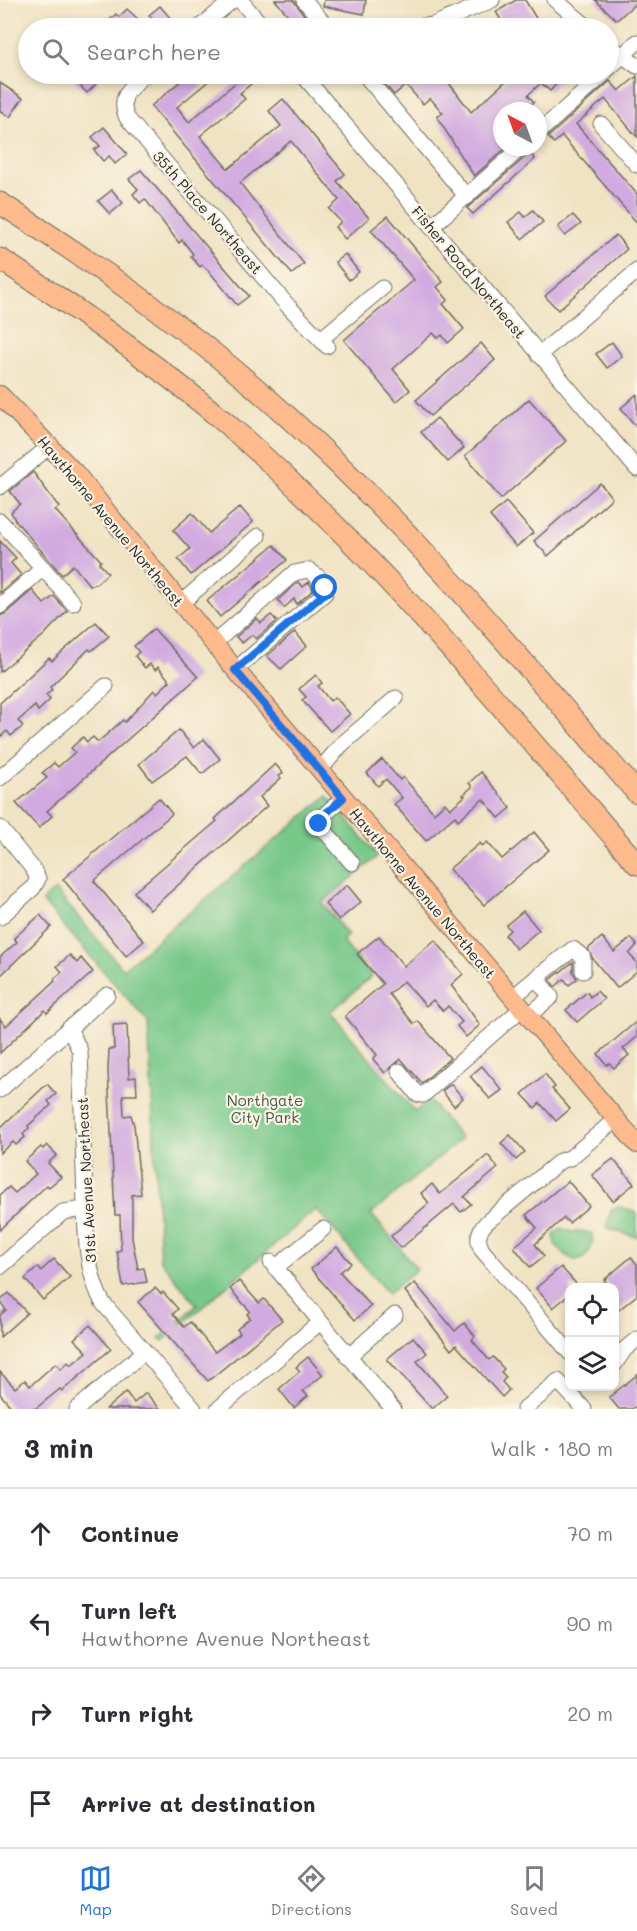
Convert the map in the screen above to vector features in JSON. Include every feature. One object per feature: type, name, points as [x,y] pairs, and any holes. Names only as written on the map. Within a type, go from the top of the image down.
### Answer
[{"type":"highway","points":[[0,203],[150,305],[288,416],[365,490],[425,553],[637,793]]},
{"type":"highway","points":[[0,259],[104,329],[173,381],[233,429],[295,486],[460,661],[637,864]]},
{"type":"main road","name":"Hawthorne Avenue Northeast","points":[[0,395],[51,445],[213,644],[520,1008],[616,1119],[634,1135]]},
{"type":"street","points":[[211,18],[232,0]]},
{"type":"street","points":[[240,0],[255,18]]},
{"type":"street","points":[[304,0],[319,18]]},
{"type":"street","points":[[449,18],[492,0]]},
{"type":"street","points":[[555,0],[577,18]]},
{"type":"street","points":[[619,60],[637,42]]},
{"type":"street","points":[[619,52],[637,66]]},
{"type":"street","name":"35th Place Northeast","points":[[135,84],[125,93],[123,109],[127,118],[288,306],[324,343],[382,288]]},
{"type":"street","name":"Fisher Road Northeast","points":[[310,84],[539,355],[636,464]]},
{"type":"street","points":[[372,84],[467,197]]},
{"type":"street","points":[[547,125],[593,84]]},
{"type":"street","points":[[601,124],[637,165]]},
{"type":"street","points":[[431,227],[512,156]]},
{"type":"street","points":[[539,355],[637,271]]},
{"type":"street","points":[[0,487],[51,445]]},
{"type":"street","points":[[0,521],[73,603]]},
{"type":"street","points":[[180,604],[258,536]]},
{"type":"street","points":[[0,606],[43,568]]},
{"type":"street","points":[[213,644],[294,573],[309,570],[318,577],[325,593],[235,670]]},
{"type":"street","points":[[0,778],[106,686]]},
{"type":"street","points":[[320,770],[341,745],[396,698]]},
{"type":"street","points":[[343,798],[324,815],[319,824],[352,863]]},
{"type":"street","points":[[0,828],[37,873],[38,879],[33,888],[0,917]]},
{"type":"street","points":[[399,1071],[417,1094],[423,1095],[520,1008],[536,978],[573,949],[583,957],[583,970]]},
{"type":"street","points":[[520,1008],[551,997],[536,978]]},
{"type":"street","points":[[0,1089],[107,995]]},
{"type":"street","name":"31st Avenue Northeast","points":[[69,1028],[80,1051],[86,1209],[95,1289],[144,1352],[194,1409]]},
{"type":"street","points":[[565,1347],[482,1250],[479,1236],[481,1228],[487,1222],[560,1161],[570,1158],[616,1119]]},
{"type":"street","points":[[0,1267],[63,1212],[86,1209]]},
{"type":"street","points":[[323,1229],[273,1265],[393,1409]]},
{"type":"street","points":[[348,1357],[395,1315]]},
{"type":"street","points":[[218,1409],[319,1323]]},
{"type":"street","points":[[619,1359],[625,1349],[637,1339]]},
{"type":"street","points":[[77,1409],[144,1352]]},
{"type":"street","points":[[524,1409],[558,1381],[584,1409]]},
{"type":"green space","name":"Northgate City Park","points":[[327,796],[378,856],[322,903],[348,935],[342,941],[372,976],[330,1012],[415,1112],[429,1100],[461,1139],[371,1214],[417,1269],[388,1294],[316,1209],[163,1341],[160,1338],[197,1305],[160,1260],[148,1022],[42,901],[55,890],[123,969]]},
{"type":"green space","points":[[619,1207],[637,1212],[637,1237],[606,1227],[612,1209]]},
{"type":"green space","points":[[562,1228],[571,1232],[583,1231],[592,1234],[591,1248],[582,1259],[570,1258],[555,1244],[554,1234]]},
{"type":"building","points":[[275,0],[293,0],[306,18],[290,18]]},
{"type":"building","points":[[324,0],[366,0],[364,14],[323,6]]},
{"type":"building","points":[[516,0],[525,0],[536,18],[500,18],[496,12]]},
{"type":"building","points":[[595,0],[637,0],[619,18],[615,18]]},
{"type":"building","points":[[160,6],[170,18],[152,18],[149,15]]},
{"type":"building","points":[[127,9],[137,18],[112,18],[116,14],[119,17]]},
{"type":"building","points":[[637,76],[637,137],[605,99],[576,124],[637,194],[637,223],[562,136],[554,143],[548,137],[607,84],[613,84],[619,91]]},
{"type":"building","points":[[0,83],[23,98],[10,117],[0,111]]},
{"type":"building","points":[[78,84],[96,84],[87,93]]},
{"type":"building","points":[[177,84],[205,84],[177,107],[189,122],[234,84],[251,84],[240,93],[245,99],[200,136],[228,169],[281,126],[269,111],[283,99],[345,174],[337,181],[369,218],[345,239],[335,227],[341,222],[329,209],[339,200],[291,141],[240,183],[304,264],[292,274],[151,106]]},
{"type":"building","points":[[385,84],[450,84],[471,112],[503,84],[540,84],[528,95],[534,102],[493,102],[493,156],[497,156],[474,176],[437,117],[443,113],[430,98],[423,104],[406,85],[394,95]]},
{"type":"building","points":[[542,84],[557,84],[550,91]]},
{"type":"building","points":[[104,127],[127,154],[115,164],[109,156],[103,161],[94,150],[100,146],[92,137]]},
{"type":"building","points":[[527,156],[532,156],[535,159],[473,214],[467,208]]},
{"type":"building","points":[[141,170],[249,296],[237,305],[209,271],[202,265],[200,267],[182,240],[179,243],[145,199],[140,203],[133,194],[138,189],[129,179]]},
{"type":"building","points":[[112,190],[123,203],[110,214],[98,201]]},
{"type":"building","points":[[533,210],[543,222],[522,239],[508,222],[521,212],[525,217]]},
{"type":"building","points":[[573,215],[581,224],[565,236],[558,227]]},
{"type":"building","points":[[388,216],[443,282],[437,287],[448,300],[443,304],[464,329],[448,343],[442,335],[438,338],[433,333],[393,369],[410,390],[396,402],[344,340],[414,280],[371,230]]},
{"type":"building","points":[[616,235],[627,249],[558,310],[545,296]]},
{"type":"building","points":[[345,254],[359,272],[349,280],[335,262]]},
{"type":"building","points":[[612,342],[622,356],[607,368],[596,354]]},
{"type":"building","points":[[481,343],[495,360],[430,416],[416,400]]},
{"type":"building","points":[[637,394],[637,428],[621,408]]},
{"type":"building","points":[[529,399],[566,441],[501,499],[465,456]]},
{"type":"building","points":[[437,418],[464,448],[448,462],[421,432]]},
{"type":"building","points":[[33,472],[59,507],[55,510],[101,561],[99,563],[108,573],[97,583],[90,586],[73,565],[62,575],[15,520],[11,512],[20,504],[10,491]]},
{"type":"building","points":[[600,483],[612,498],[548,556],[534,541]]},
{"type":"building","points":[[506,502],[533,533],[516,547],[490,516]]},
{"type":"building","points":[[240,507],[253,522],[191,575],[178,559],[190,549],[173,530],[192,513],[209,533]]},
{"type":"building","points":[[0,541],[16,558],[11,563],[21,575],[0,593]]},
{"type":"building","points":[[274,545],[287,560],[220,617],[207,601]]},
{"type":"building","points":[[298,582],[303,587],[309,582],[313,590],[297,604],[294,599],[284,608],[278,600]]},
{"type":"building","points":[[32,590],[44,604],[54,596],[67,611],[44,635],[0,672],[0,616]]},
{"type":"building","points":[[271,615],[277,621],[256,639],[252,635],[242,643],[236,637],[257,618],[261,623]]},
{"type":"building","points":[[96,622],[109,636],[91,651],[89,649],[50,687],[52,690],[46,695],[50,700],[38,711],[35,706],[18,721],[23,726],[11,736],[7,731],[0,737],[0,703],[49,658],[52,661]]},
{"type":"building","points":[[154,629],[198,677],[47,811],[52,816],[39,828],[16,803],[47,778],[42,773],[54,763],[58,767],[75,752],[71,748],[83,737],[87,742],[93,737],[98,742],[123,720],[125,722],[154,690],[157,693],[170,681],[158,667],[155,670],[150,664],[145,668],[135,656],[139,652],[134,646]]},
{"type":"building","points":[[295,632],[307,646],[281,669],[267,656]]},
{"type":"building","points":[[316,675],[322,683],[318,686],[330,701],[335,697],[350,714],[330,731],[302,700],[306,697],[299,689]]},
{"type":"building","points":[[179,730],[194,748],[204,739],[220,759],[202,774],[187,756],[152,781],[139,764]]},
{"type":"building","points":[[382,759],[400,780],[403,777],[434,813],[445,803],[450,809],[465,796],[463,795],[472,787],[469,783],[481,772],[511,808],[499,818],[483,799],[458,820],[455,816],[426,841],[394,804],[402,798],[386,779],[378,786],[367,773]]},
{"type":"building","points":[[275,764],[283,773],[279,776],[281,778],[260,797],[267,806],[150,910],[134,892],[217,821],[215,819]]},
{"type":"building","points":[[159,798],[172,814],[94,881],[144,941],[126,956],[63,879]]},
{"type":"building","points":[[534,832],[549,850],[484,905],[449,869],[480,843],[482,846],[487,842],[502,859]]},
{"type":"building","points":[[347,885],[361,902],[339,920],[325,904]]},
{"type":"building","points":[[523,911],[539,930],[516,949],[505,935],[510,930],[506,925]]},
{"type":"building","points":[[40,915],[51,927],[0,976],[0,957],[17,942],[14,938]]},
{"type":"building","points":[[379,936],[404,966],[435,940],[463,974],[451,985],[480,1025],[466,1037],[457,1026],[462,1022],[448,1006],[443,1011],[433,1000],[426,1006],[404,981],[389,994],[414,1024],[418,1021],[450,1058],[422,1083],[401,1059],[385,1073],[373,1059],[377,1055],[345,1016],[383,984],[357,954]]},
{"type":"building","points":[[602,937],[614,952],[631,938],[637,945],[629,954],[637,963],[637,971],[617,988],[593,959],[588,949]]},
{"type":"building","points":[[70,955],[77,963],[81,958],[93,972],[47,1013],[45,1010],[0,1053],[0,1019],[6,1026],[55,981],[54,979],[62,972],[57,966]]},
{"type":"building","points":[[573,962],[573,972],[577,979],[569,985],[564,979],[555,987],[550,980]]},
{"type":"building","points":[[597,991],[604,999],[577,1022],[566,1010],[587,992],[590,997]]},
{"type":"building","points":[[637,1021],[637,1037],[623,1049],[629,1055],[614,1068],[609,1063],[607,1065],[598,1054]]},
{"type":"building","points":[[127,1024],[129,1078],[136,1077],[137,1095],[123,1095],[124,1116],[131,1115],[134,1125],[141,1194],[132,1195],[132,1238],[138,1269],[144,1268],[147,1282],[123,1286],[117,1251],[121,1250],[120,1215],[115,1215],[108,1071],[109,1049],[114,1049],[113,1025]]},
{"type":"building","points":[[482,1066],[502,1090],[490,1099],[470,1076]]},
{"type":"building","points":[[545,1074],[555,1087],[552,1089],[570,1109],[556,1121],[540,1103],[535,1108],[522,1094]]},
{"type":"building","points":[[47,1084],[56,1094],[48,1101],[51,1105],[28,1126],[29,1128],[23,1134],[25,1137],[16,1145],[13,1142],[0,1153],[0,1128]]},
{"type":"building","points":[[451,1084],[463,1098],[454,1106],[442,1091]]},
{"type":"building","points":[[510,1135],[525,1152],[516,1160],[501,1143]]},
{"type":"building","points":[[47,1145],[57,1155],[48,1163],[61,1177],[49,1187],[47,1185],[0,1230],[0,1195],[9,1187],[15,1193],[36,1174],[25,1161],[41,1147],[43,1149]]},
{"type":"building","points":[[488,1155],[498,1168],[464,1197],[471,1204],[461,1212],[454,1204],[401,1248],[391,1236],[429,1203],[421,1193],[432,1184],[440,1194]]},
{"type":"building","points":[[613,1159],[634,1184],[613,1201],[592,1175]]},
{"type":"building","points":[[568,1181],[589,1206],[569,1223],[564,1218],[535,1244],[544,1256],[530,1267],[514,1247],[537,1228],[526,1215]]},
{"type":"building","points":[[337,1247],[351,1263],[340,1272],[371,1306],[355,1320],[311,1269]]},
{"type":"building","points":[[631,1257],[637,1264],[637,1295],[619,1310],[619,1283],[607,1283],[604,1280]]},
{"type":"building","points":[[54,1259],[70,1277],[43,1300],[25,1279],[38,1267],[41,1271]]},
{"type":"building","points":[[561,1267],[575,1283],[565,1283],[565,1298],[553,1308],[536,1288]]},
{"type":"building","points":[[239,1281],[259,1303],[264,1299],[282,1320],[208,1381],[138,1302],[155,1288],[161,1294],[163,1292],[178,1309],[173,1314],[184,1327],[190,1322],[215,1352],[240,1333],[237,1329],[250,1318],[247,1314],[250,1311],[230,1289]]},
{"type":"building","points":[[415,1283],[455,1331],[464,1323],[475,1336],[472,1340],[489,1360],[493,1357],[504,1369],[501,1372],[506,1377],[502,1382],[509,1390],[502,1397],[456,1345],[451,1350],[405,1291]]},
{"type":"building","points":[[9,1293],[27,1313],[0,1337],[0,1315],[6,1310],[0,1301]]},
{"type":"building","points":[[90,1325],[111,1349],[62,1391],[60,1389],[35,1409],[13,1409],[0,1394],[0,1372],[15,1388],[25,1380],[30,1386],[56,1363],[61,1369],[68,1362],[71,1365],[87,1352],[74,1339]]},
{"type":"building","points":[[413,1337],[427,1353],[417,1361],[447,1396],[432,1409],[387,1359]]},
{"type":"building","points":[[308,1357],[323,1375],[303,1391],[308,1396],[294,1408],[279,1389],[300,1371],[296,1367]]},
{"type":"building","points":[[637,1375],[637,1405],[632,1409],[619,1409],[609,1397]]},
{"type":"building","points":[[126,1392],[134,1403],[146,1393],[160,1409],[106,1409]]},
{"type":"route","points":[[319,824],[324,815],[343,798],[235,670],[325,593],[325,588]]}]
